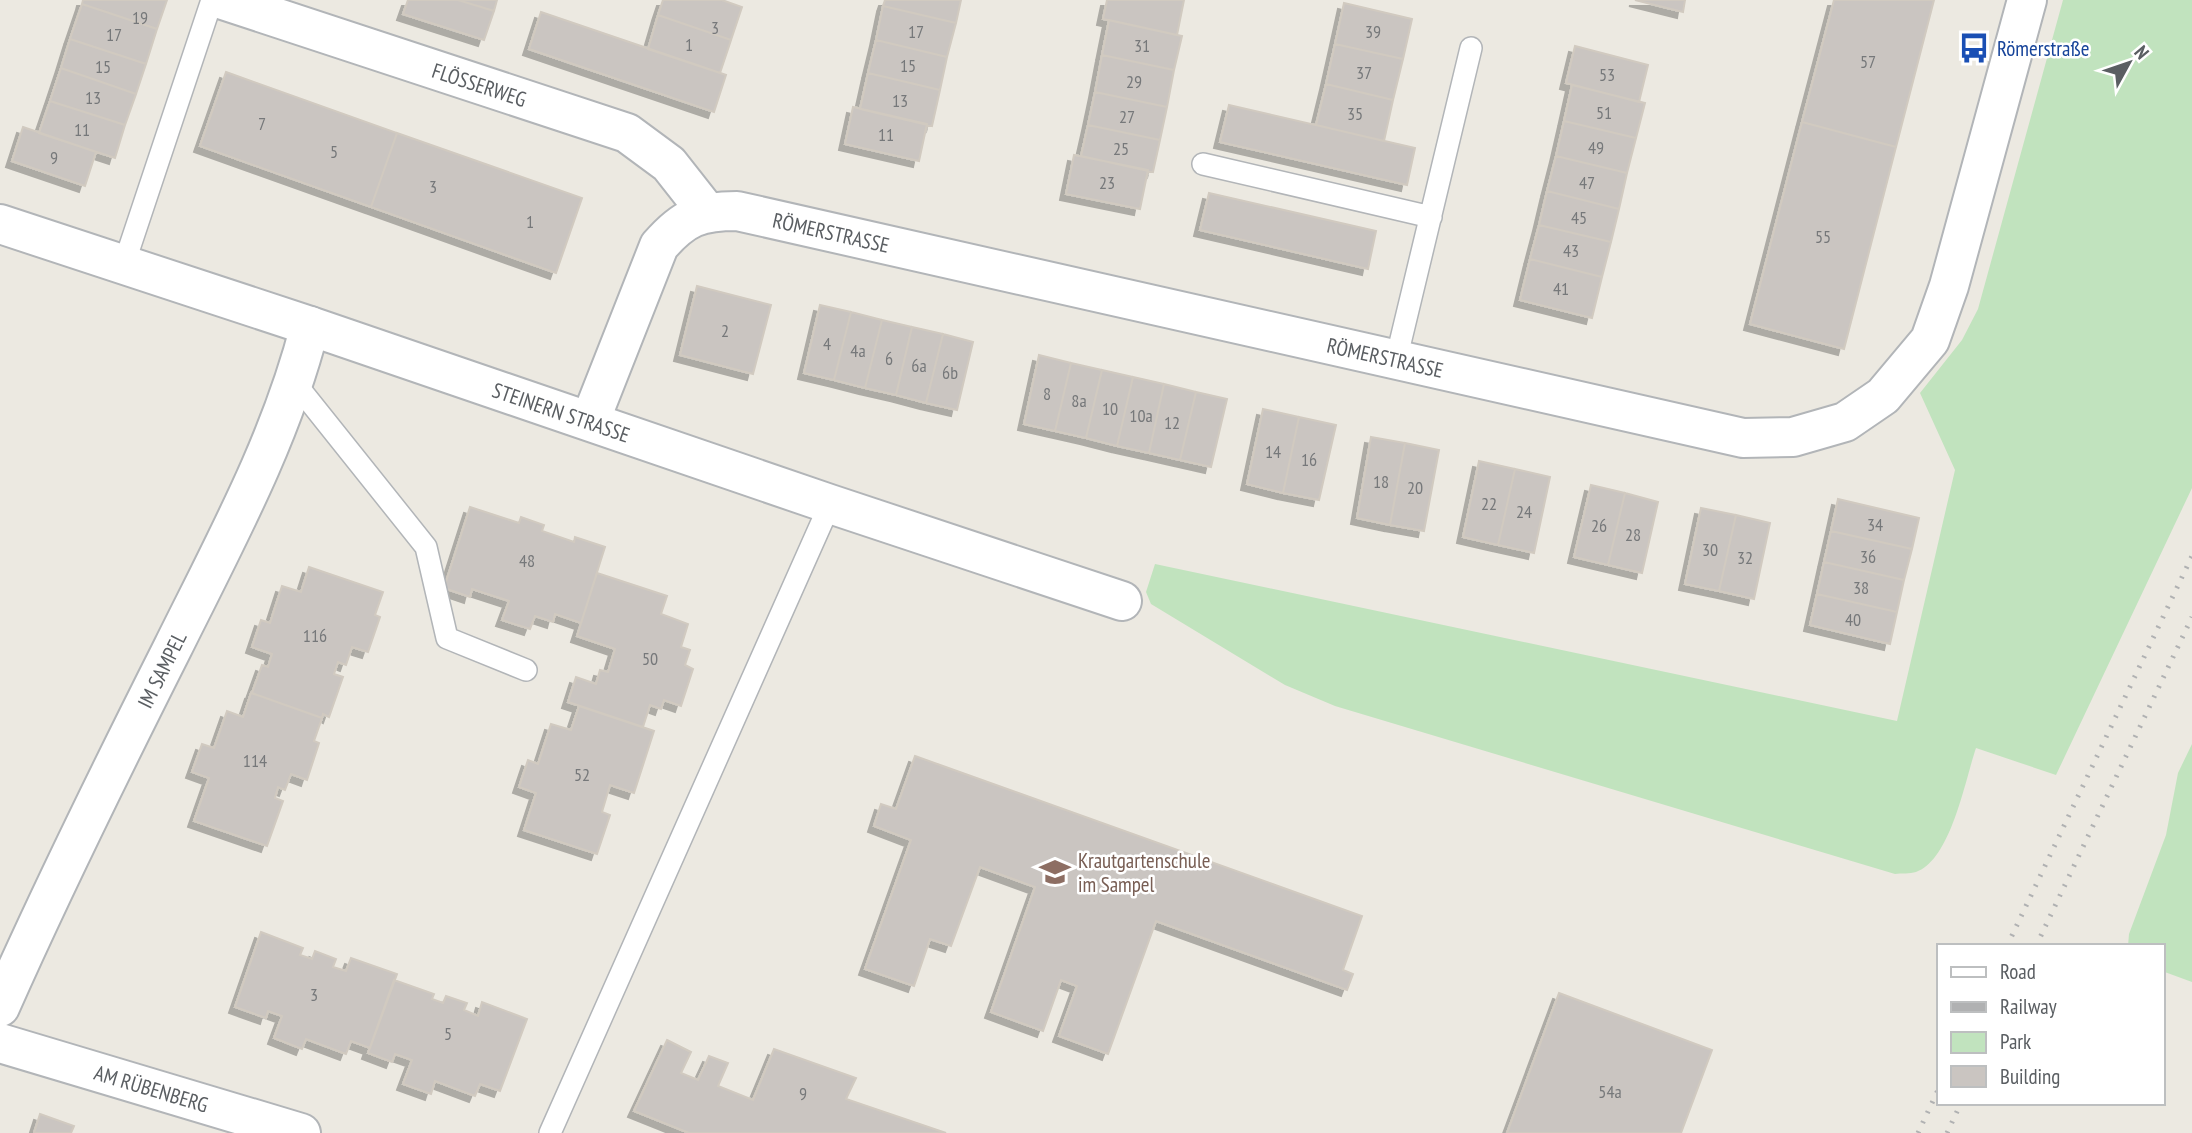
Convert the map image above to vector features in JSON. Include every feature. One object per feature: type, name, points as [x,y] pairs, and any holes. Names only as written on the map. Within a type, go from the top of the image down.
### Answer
[{"type":"street","name":"FLÖSSERWEG","points":[[223,0],[627,133],[669,164],[706,211]]},
{"type":"street","name":"RÖMERSTRASSE","points":[[590,421],[659,246],[676,226],[706,211],[737,211],[1743,438],[1793,437],[1845,422],[1883,396],[1930,340],[1949,286],[2027,0]]},
{"type":"street","name":"STEINERN STRASSE","points":[[0,225],[310,326],[1122,601]]},
{"type":"street","name":"IM SAMPEL","points":[[0,1007],[62,868],[260,473],[295,383],[310,326]]},
{"type":"street","name":"AM RÜBENBERG","points":[[0,1043],[301,1133]]},
{"type":"lane","points":[[124,264],[212,0]]},
{"type":"lane","points":[[1396,360],[1471,48]]},
{"type":"lane","points":[[1203,164],[1431,217]]},
{"type":"lane","points":[[295,383],[426,547],[447,638],[526,670]]},
{"type":"lane","points":[[550,1133],[830,504]]},
{"type":"green space","points":[[2063,0],[2192,0],[2192,488],[2056,775],[1976,748],[1955,818],[1939,852],[1928,865],[1916,872],[1895,874],[1335,706],[1285,685],[1151,604],[1146,592],[1155,564],[1897,721],[1955,470],[1920,393],[1962,340],[1978,309]]},
{"type":"green space","points":[[2192,744],[2192,982],[2164,972],[2164,944],[2128,944],[2129,934],[2166,835],[2178,773]]},
{"type":"building","points":[[83,0],[167,0],[157,29],[82,4]]},
{"type":"building","points":[[408,0],[458,0],[494,11],[484,40],[403,14]]},
{"type":"building","points":[[458,0],[497,0],[494,11]]},
{"type":"building","points":[[663,0],[722,0],[742,7],[731,40],[658,15]]},
{"type":"building","points":[[885,0],[961,0],[956,23],[883,6]]},
{"type":"building","points":[[1107,0],[1184,0],[1177,35],[1103,19]]},
{"type":"building","points":[[1635,0],[1685,0],[1683,12]]},
{"type":"building","points":[[1834,0],[1934,0],[1896,147],[1802,122]]},
{"type":"building","points":[[1344,3],[1412,19],[1403,59],[1335,44]]},
{"type":"building","points":[[82,4],[157,29],[146,64],[70,39]]},
{"type":"building","points":[[883,6],[956,23],[947,57],[876,40]]},
{"type":"building","points":[[541,12],[726,75],[714,112],[529,49]]},
{"type":"building","points":[[658,15],[731,40],[720,73],[648,49]]},
{"type":"building","points":[[1109,20],[1182,36],[1174,70],[1102,55]]},
{"type":"building","points":[[70,39],[146,64],[136,94],[61,68]]},
{"type":"building","points":[[876,40],[947,57],[940,90],[868,73]]},
{"type":"building","points":[[1335,44],[1403,59],[1393,100],[1326,84]]},
{"type":"building","points":[[1575,46],[1648,65],[1639,102],[1566,83]]},
{"type":"building","points":[[1102,55],[1174,70],[1167,107],[1095,92]]},
{"type":"building","points":[[61,68],[136,94],[125,125],[50,101]]},
{"type":"building","points":[[226,72],[397,133],[371,207],[200,146]]},
{"type":"building","points":[[868,73],[940,90],[932,126],[860,109]]},
{"type":"building","points":[[1326,84],[1393,100],[1384,141],[1316,125]]},
{"type":"building","points":[[1572,85],[1645,103],[1636,138],[1564,121]]},
{"type":"building","points":[[1095,92],[1167,107],[1160,140],[1088,125]]},
{"type":"building","points":[[50,101],[125,125],[115,158],[39,133]]},
{"type":"building","points":[[1229,105],[1415,148],[1407,185],[1220,142]]},
{"type":"building","points":[[853,107],[927,124],[919,161],[845,144]]},
{"type":"building","points":[[1564,121],[1636,138],[1627,173],[1556,156]]},
{"type":"building","points":[[1802,122],[1896,147],[1844,349],[1750,324]]},
{"type":"building","points":[[1088,125],[1160,140],[1153,172],[1081,156]]},
{"type":"building","points":[[23,127],[96,152],[85,186],[12,161]]},
{"type":"building","points":[[397,133],[582,198],[556,273],[371,207]]},
{"type":"building","points":[[1074,155],[1148,170],[1140,209],[1066,194]]},
{"type":"building","points":[[1556,156],[1627,173],[1619,209],[1547,191]]},
{"type":"building","points":[[1547,191],[1619,209],[1611,242],[1539,225]]},
{"type":"building","points":[[1209,193],[1376,231],[1368,269],[1200,230]]},
{"type":"building","points":[[1539,225],[1611,242],[1602,277],[1530,259]]},
{"type":"building","points":[[1530,259],[1602,277],[1592,318],[1520,300]]},
{"type":"building","points":[[697,286],[771,305],[753,374],[680,355]]},
{"type":"building","points":[[820,305],[851,312],[834,380],[804,373]]},
{"type":"building","points":[[851,312],[882,320],[865,388],[834,380]]},
{"type":"building","points":[[882,320],[912,327],[896,395],[865,388]]},
{"type":"building","points":[[912,327],[943,334],[926,403],[896,395]]},
{"type":"building","points":[[943,334],[973,342],[957,410],[926,403]]},
{"type":"building","points":[[1039,355],[1071,363],[1055,431],[1024,424]]},
{"type":"building","points":[[1071,363],[1102,370],[1086,438],[1055,431]]},
{"type":"building","points":[[1102,370],[1133,377],[1117,446],[1086,438]]},
{"type":"building","points":[[1133,377],[1164,384],[1149,453],[1117,446]]},
{"type":"building","points":[[1164,384],[1196,392],[1180,460],[1149,453]]},
{"type":"building","points":[[1196,392],[1227,399],[1211,467],[1180,460]]},
{"type":"building","points":[[1263,409],[1299,417],[1283,493],[1247,484]]},
{"type":"building","points":[[1299,417],[1336,425],[1319,500],[1283,493]]},
{"type":"building","points":[[1371,437],[1405,443],[1390,525],[1357,518]]},
{"type":"building","points":[[1405,443],[1439,450],[1424,531],[1390,525]]},
{"type":"building","points":[[1479,461],[1515,469],[1498,545],[1463,537]]},
{"type":"building","points":[[1515,469],[1550,477],[1534,553],[1498,545]]},
{"type":"building","points":[[1591,485],[1625,493],[1608,565],[1574,557]]},
{"type":"building","points":[[1625,493],[1658,502],[1642,573],[1608,565]]},
{"type":"building","points":[[1838,499],[1919,518],[1912,549],[1831,531]]},
{"type":"building","points":[[470,507],[519,523],[521,517],[544,525],[542,531],[574,542],[575,537],[605,547],[581,623],[555,614],[553,622],[535,616],[530,629],[502,620],[509,601],[472,589],[470,597],[444,588]]},
{"type":"building","points":[[1701,508],[1736,515],[1719,591],[1685,584]]},
{"type":"building","points":[[1736,515],[1770,523],[1754,599],[1719,591]]},
{"type":"building","points":[[1831,531],[1912,549],[1904,580],[1824,562]]},
{"type":"building","points":[[1824,562],[1904,580],[1897,612],[1817,594]]},
{"type":"building","points":[[309,567],[383,592],[375,615],[380,617],[368,652],[352,647],[346,665],[338,662],[334,674],[343,677],[329,717],[323,714],[322,718],[252,693],[262,665],[268,667],[272,654],[252,647],[261,620],[270,623],[282,586],[301,592]]},
{"type":"building","points":[[597,573],[667,596],[661,614],[688,624],[681,647],[690,650],[685,665],[693,669],[681,706],[664,700],[661,709],[650,705],[643,727],[568,702],[576,677],[596,684],[600,670],[608,672],[615,649],[577,636]]},
{"type":"building","points":[[1817,594],[1897,612],[1890,644],[1810,625]]},
{"type":"building","points":[[251,693],[322,718],[314,741],[319,743],[307,780],[291,774],[285,790],[278,787],[275,798],[283,801],[267,846],[194,821],[209,778],[192,772],[202,744],[214,748],[227,711],[243,717]]},
{"type":"building","points":[[579,706],[654,731],[634,793],[610,785],[602,812],[610,815],[597,854],[524,830],[536,793],[519,787],[528,760],[538,764],[551,724],[571,730]]},
{"type":"building","points":[[915,756],[1362,916],[1343,970],[1353,974],[1347,990],[1156,921],[1108,1054],[1059,1036],[1077,986],[1061,980],[1043,1031],[991,1012],[1035,887],[980,867],[951,946],[930,939],[914,986],[865,969],[911,840],[874,826],[881,804],[896,809]]},
{"type":"building","points":[[261,932],[303,948],[300,955],[312,959],[315,951],[336,959],[333,967],[346,971],[351,958],[397,974],[370,1048],[351,1041],[346,1054],[306,1039],[302,1049],[274,1038],[282,1016],[268,1011],[266,1018],[235,1007]]},
{"type":"building","points":[[394,980],[434,994],[432,999],[443,1003],[446,996],[467,1003],[464,1010],[478,1016],[482,1002],[527,1019],[500,1091],[480,1084],[475,1096],[435,1081],[431,1094],[403,1084],[412,1060],[395,1054],[392,1062],[368,1053]]},
{"type":"building","points":[[1559,993],[1712,1050],[1681,1133],[1507,1133]]},
{"type":"building","points":[[667,1040],[691,1052],[681,1073],[698,1080],[709,1056],[728,1063],[718,1086],[753,1100],[774,1049],[856,1078],[846,1099],[946,1133],[689,1133],[634,1111]]},
{"type":"building","points":[[40,1114],[74,1126],[71,1133],[34,1133]]},
{"type":"railway","points":[[2008,944],[2192,556]]},
{"type":"railway","points":[[2037,944],[2192,617]]},
{"type":"railway","points":[[1918,1133],[1937,1092]]},
{"type":"railway","points":[[1947,1133],[1960,1105]]},
{"type":"place","name":"Römerstraße","points":[[1974,48]]},
{"type":"place","name":"Krautgartenschule im Sampel","points":[[1055,872]]}]
